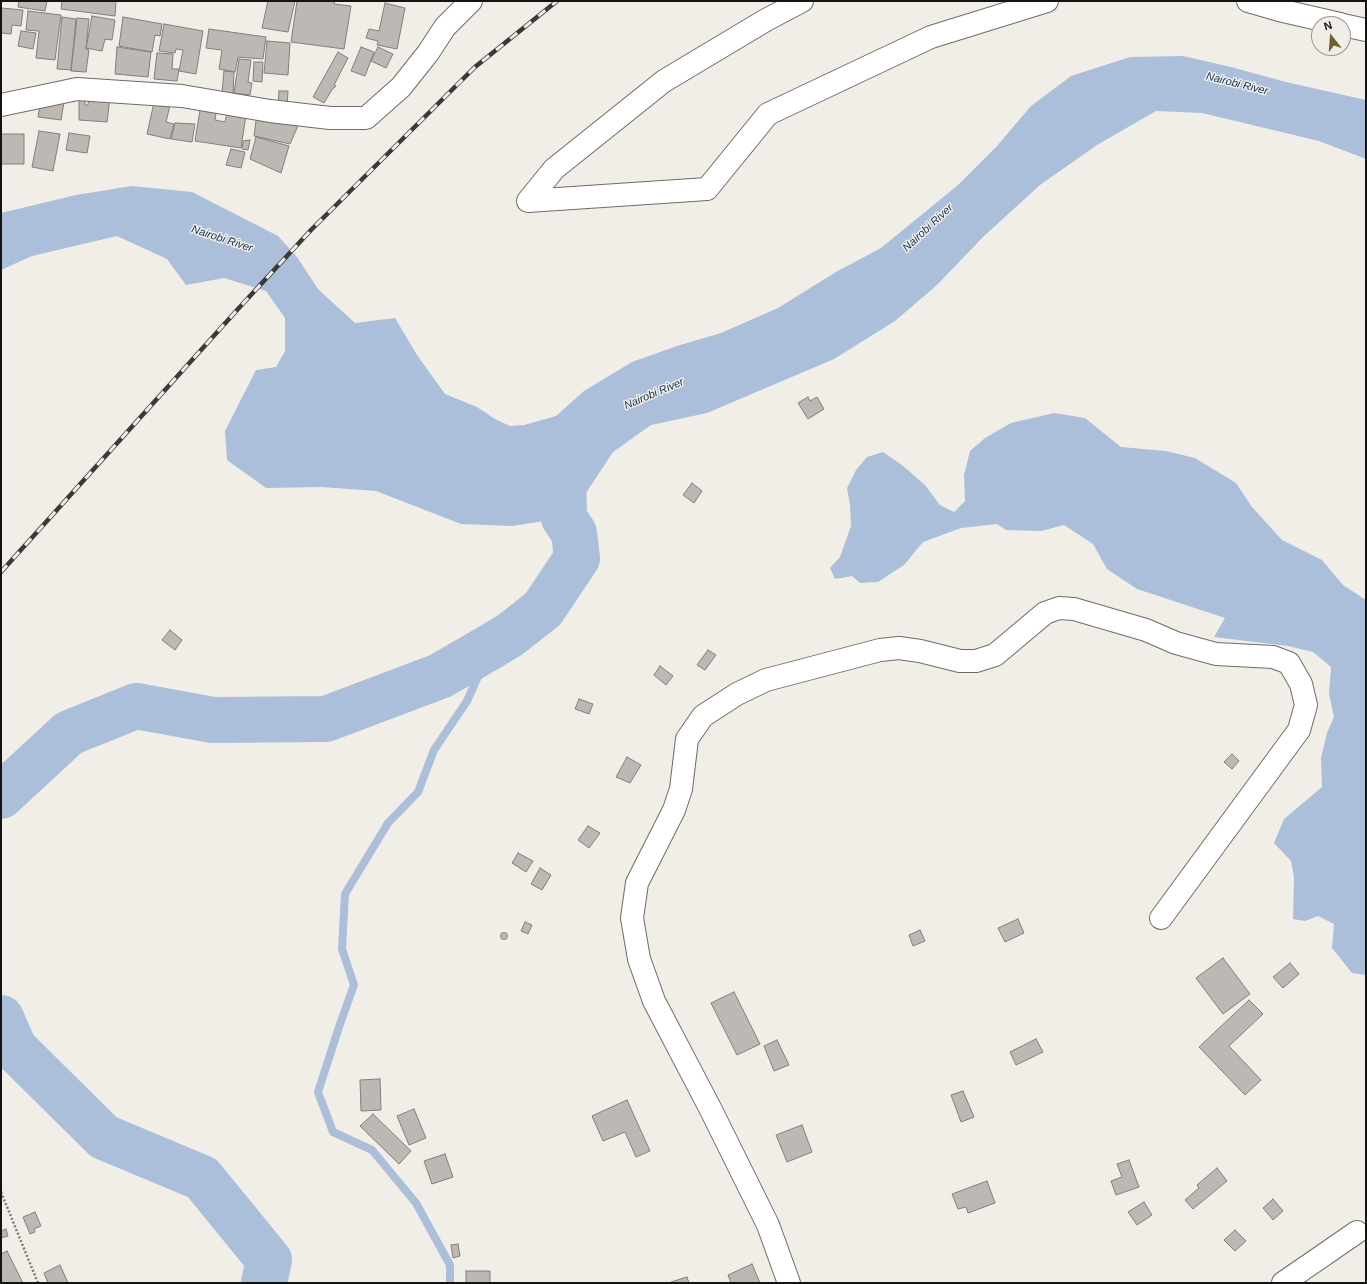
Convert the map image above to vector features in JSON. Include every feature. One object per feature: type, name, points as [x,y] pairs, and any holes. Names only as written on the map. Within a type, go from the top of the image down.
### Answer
[{"type":"street","points":[[802,1],[766,20],[664,81],[554,169],[528,201],[707,189],[768,114],[931,37],[1047,1]]},
{"type":"street","points":[[1248,1],[1311,17]]},
{"type":"street","points":[[1,105],[77,90],[182,96],[270,112],[330,118],[366,118],[401,87],[428,53],[463,2]]},
{"type":"street","points":[[1351,26],[1366,30]]},
{"type":"street","points":[[789,1283],[768,1225],[711,1110],[654,1001],[639,959],[632,918],[637,883],[674,810],[681,789],[687,739],[703,716],[736,694],[766,680],[880,650],[899,648],[920,650],[960,661],[976,661],[995,655],[1044,613],[1059,608],[1074,609],[1146,630],[1176,643],[1216,654],[1273,657],[1289,663],[1302,684],[1306,705],[1299,730],[1161,918]]},
{"type":"street","points":[[1283,1283],[1357,1232]]},
{"type":"path","points":[[1,1192],[38,1283]]},
{"type":"water","name":"Nairobi River","points":[[1183,56],[1286,82],[1366,100],[1366,159],[1319,141],[1202,113],[1156,111],[1097,145],[1040,185],[983,237],[937,285],[895,321],[834,359],[707,413],[651,425],[613,452],[588,490],[564,518],[512,526],[461,524],[376,491],[322,487],[266,488],[227,460],[225,431],[256,370],[276,367],[285,351],[285,318],[266,291],[224,278],[186,285],[167,259],[117,236],[32,256],[1,270],[1,213],[76,195],[132,186],[192,192],[278,236],[297,257],[318,289],[355,323],[395,318],[417,355],[445,394],[477,407],[495,419],[510,426],[524,425],[556,416],[584,391],[632,362],[677,346],[721,333],[778,308],[836,272],[881,248],[958,185],[997,146],[1031,106],[1071,76],[1130,57]]},
{"type":"water","points":[[1054,413],[1085,418],[1121,447],[1166,451],[1195,458],[1236,483],[1252,507],[1282,540],[1322,560],[1343,585],[1366,600],[1366,975],[1352,973],[1332,948],[1334,924],[1318,916],[1305,921],[1293,919],[1294,877],[1291,861],[1274,843],[1284,819],[1322,787],[1321,758],[1327,733],[1334,717],[1329,694],[1331,667],[1313,652],[1288,646],[1214,637],[1225,618],[1137,589],[1107,569],[1093,544],[1064,525],[1041,531],[1006,530],[997,524],[961,528],[923,542],[904,565],[878,582],[860,583],[852,576],[835,579],[830,568],[840,557],[851,526],[850,505],[847,488],[856,470],[867,457],[883,452],[902,465],[925,485],[940,505],[954,512],[965,501],[964,475],[970,451],[985,438],[1011,423]]},
{"type":"building","points":[[19,1],[47,1],[45,11],[18,7]]},
{"type":"building","points":[[62,1],[116,1],[115,16],[61,9]]},
{"type":"building","points":[[268,1],[295,1],[288,32],[262,28]]},
{"type":"building","points":[[297,1],[335,1],[334,4],[351,6],[344,49],[291,42]]},
{"type":"building","points":[[385,3],[405,8],[397,49],[377,45],[378,41],[366,38],[369,29],[379,31]]},
{"type":"building","points":[[1,8],[23,10],[21,26],[12,25],[11,34],[1,33]]},
{"type":"building","points":[[28,11],[61,15],[55,60],[36,58],[39,31],[26,30]]},
{"type":"building","points":[[92,16],[115,20],[112,40],[105,39],[102,51],[86,48]]},
{"type":"building","points":[[62,17],[76,19],[71,70],[57,69]]},
{"type":"building","points":[[123,17],[162,24],[160,36],[155,35],[152,52],[119,46]]},
{"type":"building","points":[[77,18],[89,19],[86,49],[89,50],[86,72],[71,71]]},
{"type":"building","points":[[164,24],[203,31],[196,74],[179,71],[183,50],[176,49],[175,53],[159,51]]},
{"type":"building","points":[[209,29],[266,37],[263,59],[238,57],[235,72],[219,69],[222,50],[206,48]]},
{"type":"building","points":[[21,31],[36,33],[33,49],[18,46]]},
{"type":"building","points":[[267,41],[290,43],[288,75],[264,73]]},
{"type":"building","points":[[117,47],[151,52],[148,77],[115,74]]},
{"type":"building","points":[[361,47],[374,52],[365,76],[351,71]]},
{"type":"building","points":[[378,47],[393,54],[386,68],[371,61]]},
{"type":"building","points":[[338,52],[348,58],[334,85],[336,86],[333,88],[324,103],[313,97]]},
{"type":"building","points":[[157,53],[173,54],[172,69],[179,69],[177,81],[154,79]]},
{"type":"building","points":[[239,59],[251,60],[248,82],[252,83],[250,95],[234,93]]},
{"type":"building","points":[[254,62],[263,62],[262,82],[253,81]]},
{"type":"building","points":[[224,71],[234,72],[233,94],[222,93]]},
{"type":"building","points":[[279,91],[288,91],[287,108],[278,107]]},
{"type":"building","points":[[89,95],[110,97],[107,122],[79,120],[79,99],[85,99],[85,105],[88,105]]},
{"type":"building","points":[[155,98],[171,101],[166,122],[174,124],[170,139],[147,134]]},
{"type":"building","points":[[41,99],[64,102],[61,120],[38,117]]},
{"type":"building","points":[[201,104],[217,107],[215,120],[225,122],[227,112],[246,115],[241,148],[195,141]]},
{"type":"building","points":[[257,113],[300,121],[290,144],[254,136]]},
{"type":"building","points":[[175,123],[195,124],[192,142],[171,139]]},
{"type":"building","points":[[39,131],[60,134],[53,171],[32,167]]},
{"type":"building","points":[[69,133],[90,136],[87,153],[66,150]]},
{"type":"building","points":[[1,134],[24,134],[24,164],[1,164]]},
{"type":"building","points":[[256,137],[289,146],[281,173],[250,159]]},
{"type":"building","points":[[250,140],[248,150],[242,149],[243,141]]},
{"type":"building","points":[[231,149],[245,152],[241,168],[226,165]]},
{"type":"building","points":[[808,397],[810,401],[817,397],[824,409],[808,419],[798,403]]},
{"type":"building","points":[[692,483],[702,491],[694,503],[683,495]]},
{"type":"building","points":[[170,630],[182,640],[175,650],[162,640]]},
{"type":"building","points":[[708,650],[716,655],[705,670],[697,665]]},
{"type":"building","points":[[660,666],[673,676],[666,685],[654,675]]},
{"type":"building","points":[[579,699],[593,704],[589,714],[575,709]]},
{"type":"building","points":[[1232,754],[1239,761],[1232,769],[1224,762]]},
{"type":"building","points":[[627,757],[641,765],[630,783],[616,777]]},
{"type":"building","points":[[588,826],[600,833],[589,848],[578,840]]},
{"type":"building","points":[[518,853],[533,861],[526,872],[512,863]]},
{"type":"building","points":[[540,868],[551,875],[542,890],[531,884]]},
{"type":"building","points":[[1018,919],[1024,933],[1005,942],[998,928]]},
{"type":"building","points":[[525,922],[532,925],[528,934],[521,931]]},
{"type":"building","points":[[920,930],[925,941],[913,946],[909,935]]},
{"type":"building","points":[[504,932],[507,933],[507,939],[504,940],[501,939],[500,936],[501,933]]},
{"type":"building","points":[[1223,958],[1250,994],[1223,1014],[1196,978]]},
{"type":"building","points":[[1290,963],[1299,974],[1283,988],[1273,977]]},
{"type":"building","points":[[734,992],[760,1044],[737,1055],[711,1003]]},
{"type":"building","points":[[1249,1000],[1263,1014],[1229,1046],[1261,1080],[1245,1095],[1199,1047]]},
{"type":"building","points":[[1036,1039],[1043,1052],[1016,1065],[1010,1052]]},
{"type":"building","points":[[777,1040],[789,1065],[774,1071],[764,1046]]},
{"type":"building","points":[[380,1079],[381,1110],[361,1111],[360,1080]]},
{"type":"building","points":[[963,1091],[974,1117],[961,1122],[951,1095]]},
{"type":"building","points":[[627,1100],[650,1151],[636,1157],[625,1132],[603,1141],[592,1116]]},
{"type":"building","points":[[414,1109],[426,1138],[409,1145],[397,1116]]},
{"type":"building","points":[[373,1114],[411,1151],[399,1164],[360,1126]]},
{"type":"building","points":[[802,1125],[812,1152],[787,1162],[776,1135]]},
{"type":"building","points":[[445,1154],[453,1177],[432,1184],[424,1161]]},
{"type":"building","points":[[1129,1160],[1139,1187],[1116,1195],[1111,1181],[1122,1177],[1117,1164]]},
{"type":"building","points":[[1217,1168],[1227,1181],[1193,1209],[1185,1200],[1199,1188],[1197,1185]]},
{"type":"building","points":[[987,1181],[995,1203],[968,1213],[966,1207],[958,1209],[952,1194]]},
{"type":"building","points":[[1273,1199],[1283,1211],[1273,1220],[1263,1208]]},
{"type":"building","points":[[1144,1202],[1152,1215],[1137,1225],[1128,1212]]},
{"type":"building","points":[[35,1212],[41,1226],[34,1229],[35,1232],[30,1234],[23,1217]]},
{"type":"building","points":[[6,1229],[8,1236],[1,1238],[1,1231]]},
{"type":"building","points":[[1235,1230],[1246,1241],[1235,1251],[1224,1240]]},
{"type":"building","points":[[458,1244],[460,1256],[453,1258],[451,1245]]},
{"type":"building","points":[[7,1251],[23,1283],[1,1283],[1,1254]]},
{"type":"building","points":[[752,1264],[760,1283],[731,1283],[728,1275]]},
{"type":"building","points":[[60,1265],[68,1283],[48,1283],[44,1273]]},
{"type":"building","points":[[466,1271],[490,1271],[490,1283],[466,1283]]},
{"type":"building","points":[[687,1277],[689,1283],[671,1282]]},
{"type":"waterway","points":[[1,796],[69,733],[136,706],[213,720],[326,719],[440,676],[490,647],[510,635],[543,609],[577,558],[574,533],[564,518],[563,468],[571,457]]},
{"type":"waterway","points":[[450,1283],[450,1265],[416,1203],[372,1150],[333,1132],[318,1092],[354,985],[342,949],[345,894],[388,823],[418,792],[434,750],[467,701],[490,647]]},
{"type":"waterway","points":[[1,1018],[14,1048],[104,1137],[202,1178],[269,1260],[264,1283]]},
{"type":"railway","points":[[1,572],[311,230],[475,67],[557,1]]}]
